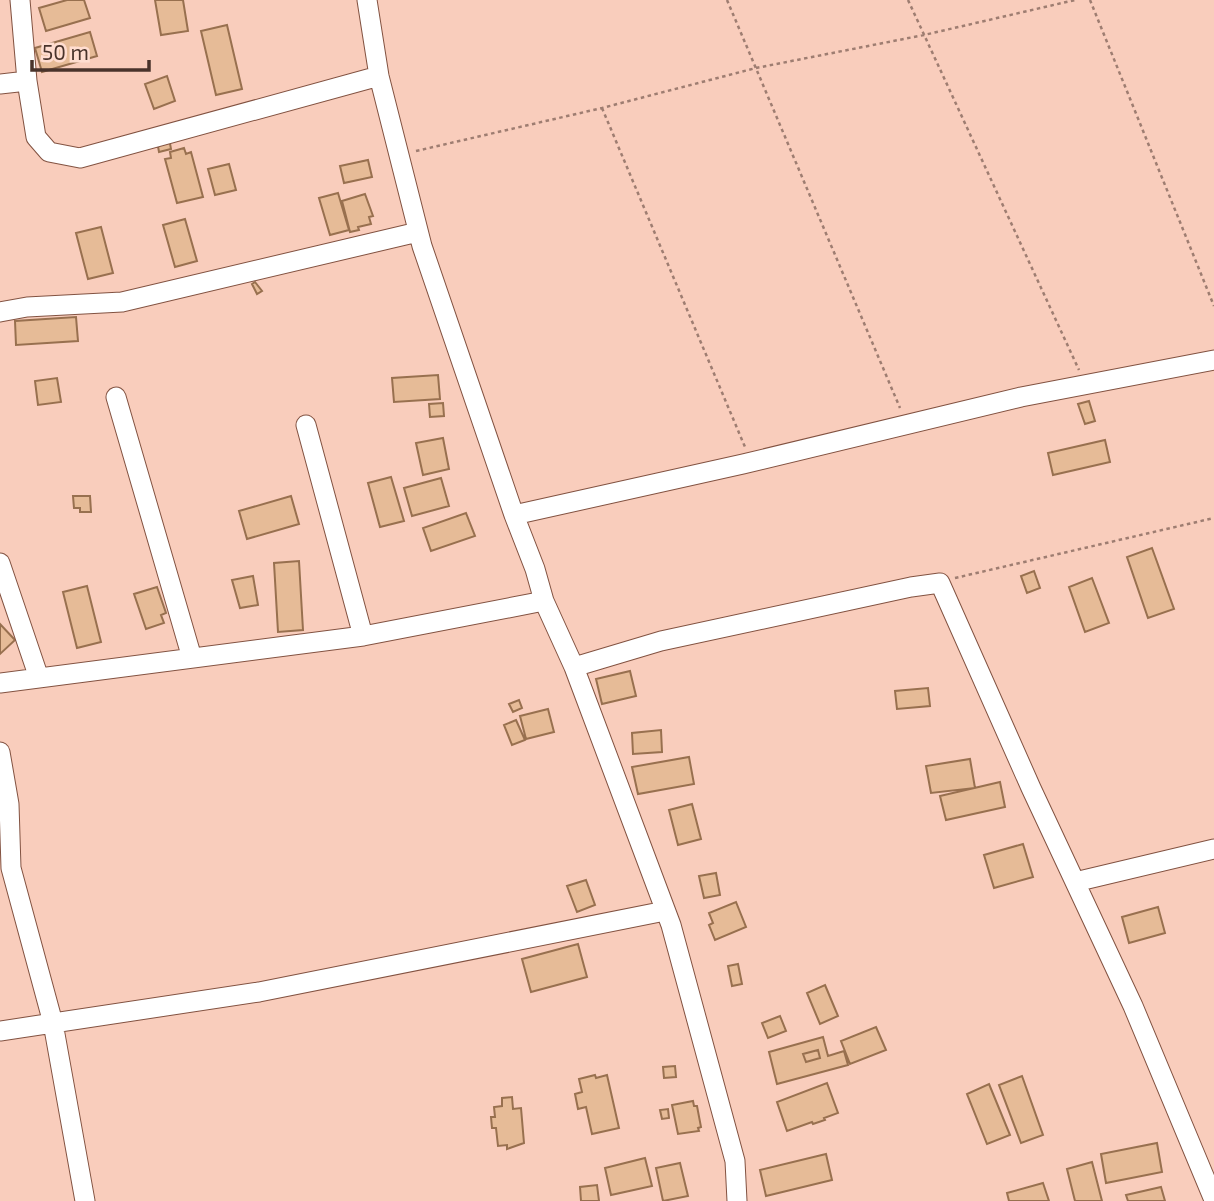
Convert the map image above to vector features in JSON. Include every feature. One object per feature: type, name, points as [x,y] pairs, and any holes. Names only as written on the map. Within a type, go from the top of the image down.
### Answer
[{"type":"street","points":[[20,0],[27,81],[36,137],[49,152],[80,158],[379,76]]},
{"type":"street","points":[[367,0],[379,76],[418,232],[544,601],[574,667],[665,911],[735,1161],[737,1201]]},
{"type":"street","points":[[0,84],[27,81]]},
{"type":"street","points":[[0,312],[27,307],[122,302],[418,232]]},
{"type":"street","points":[[514,515],[1021,397],[1214,360]]},
{"type":"street","points":[[116,397],[192,657]]},
{"type":"street","points":[[306,425],[363,636]]},
{"type":"street","points":[[0,563],[39,678]]},
{"type":"street","points":[[574,667],[661,641],[940,583],[1133,1006],[1214,1200]]},
{"type":"street","points":[[0,683],[363,636],[544,601]]},
{"type":"street","points":[[0,751],[9,804],[11,868],[53,1023],[85,1201]]},
{"type":"street","points":[[1075,882],[1214,849]]},
{"type":"street","points":[[0,1031],[259,992],[665,911]]},
{"type":"path","points":[[727,0],[907,424]]},
{"type":"path","points":[[908,0],[1080,373]]},
{"type":"path","points":[[399,155],[602,108],[757,68],[923,35],[1075,0]]},
{"type":"path","points":[[1090,0],[1214,306]]},
{"type":"path","points":[[602,108],[745,447]]},
{"type":"path","points":[[944,580],[1214,517]]},
{"type":"building","points":[[67,0],[84,0],[90,18],[46,31],[39,8]]},
{"type":"building","points":[[155,0],[183,0],[188,31],[161,35]]},
{"type":"building","points":[[227,25],[242,89],[216,95],[201,31]]},
{"type":"building","points":[[90,32],[97,56],[42,72],[35,48]]},
{"type":"building","points":[[167,76],[175,101],[154,109],[145,84]]},
{"type":"building","points":[[169,138],[171,149],[159,152],[157,141]]},
{"type":"building","points":[[184,148],[186,154],[191,152],[203,197],[177,203],[165,159],[171,158],[170,152]]},
{"type":"building","points":[[368,160],[372,177],[344,183],[340,166]]},
{"type":"building","points":[[229,164],[236,190],[215,195],[208,169]]},
{"type":"building","points":[[338,193],[349,230],[330,235],[319,198]]},
{"type":"building","points":[[365,194],[373,216],[369,217],[371,224],[350,232],[342,201]]},
{"type":"building","points":[[185,219],[197,261],[175,267],[163,225]]},
{"type":"building","points":[[101,227],[113,273],[88,279],[76,233]]},
{"type":"building","points":[[255,282],[262,291],[257,294],[252,284]]},
{"type":"building","points":[[76,317],[78,341],[16,345],[15,321]]},
{"type":"building","points":[[438,375],[440,399],[394,402],[392,378]]},
{"type":"building","points":[[57,378],[61,402],[38,405],[35,381]]},
{"type":"building","points":[[1089,401],[1095,421],[1085,424],[1078,404]]},
{"type":"building","points":[[443,403],[444,416],[430,417],[429,404]]},
{"type":"building","points":[[443,438],[449,469],[423,475],[416,443]]},
{"type":"building","points":[[1105,440],[1110,462],[1053,475],[1048,453]]},
{"type":"building","points":[[391,477],[404,521],[380,527],[368,483]]},
{"type":"building","points":[[441,478],[449,506],[412,516],[404,488]]},
{"type":"building","points":[[73,496],[90,496],[91,512],[80,512],[80,508],[74,508]]},
{"type":"building","points":[[291,496],[299,524],[247,539],[239,511]]},
{"type":"building","points":[[466,513],[475,536],[431,551],[423,528]]},
{"type":"building","points":[[1152,548],[1174,609],[1148,618],[1127,557]]},
{"type":"building","points":[[299,561],[303,630],[278,632],[274,563]]},
{"type":"building","points":[[1034,571],[1040,588],[1027,593],[1021,576]]},
{"type":"building","points":[[253,576],[258,605],[240,608],[232,580]]},
{"type":"building","points":[[1092,578],[1109,623],[1085,632],[1069,587]]},
{"type":"building","points":[[87,586],[101,642],[77,648],[63,592]]},
{"type":"building","points":[[157,587],[166,613],[161,615],[164,623],[146,629],[134,594]]},
{"type":"building","points":[[0,624],[15,640],[0,654]]},
{"type":"building","points":[[630,671],[636,696],[602,704],[596,679]]},
{"type":"building","points":[[928,688],[930,706],[897,709],[895,691]]},
{"type":"building","points":[[519,700],[522,708],[513,712],[509,704]]},
{"type":"building","points":[[548,709],[554,732],[526,739],[520,716]]},
{"type":"building","points":[[516,720],[525,740],[512,745],[504,725]]},
{"type":"building","points":[[661,730],[662,752],[633,754],[632,733]]},
{"type":"building","points":[[689,757],[694,784],[638,794],[632,767]]},
{"type":"building","points":[[970,759],[975,788],[931,793],[926,766]]},
{"type":"building","points":[[1000,782],[1005,807],[946,820],[940,796]]},
{"type":"building","points":[[692,804],[701,839],[678,845],[669,810]]},
{"type":"building","points":[[1023,844],[1033,877],[994,888],[984,855]]},
{"type":"building","points":[[716,873],[720,895],[704,898],[699,876]]},
{"type":"building","points":[[586,880],[595,905],[577,912],[567,886]]},
{"type":"building","points":[[736,902],[746,927],[715,940],[709,925],[713,923],[709,913]]},
{"type":"building","points":[[1158,907],[1165,933],[1129,943],[1122,917]]},
{"type":"building","points":[[578,944],[587,977],[531,992],[522,959]]},
{"type":"building","points":[[738,964],[742,984],[732,986],[728,966]]},
{"type":"building","points":[[825,985],[838,1016],[820,1024],[807,993]]},
{"type":"building","points":[[780,1016],[786,1031],[768,1038],[762,1023]]},
{"type":"building","points":[[876,1027],[886,1050],[850,1064],[841,1041]]},
{"type":"building","points":[[823,1037],[828,1056],[844,1051],[848,1065],[777,1084],[769,1052]],"holes":[[[818,1050],[820,1058],[806,1062],[803,1054]]]},
{"type":"building","points":[[818,1050],[820,1058],[806,1062],[803,1054]]},
{"type":"building","points":[[675,1066],[676,1077],[664,1078],[663,1067]]},
{"type":"building","points":[[595,1075],[596,1078],[607,1075],[619,1128],[592,1134],[586,1107],[578,1109],[575,1094],[582,1092],[579,1079]]},
{"type":"building","points":[[1022,1076],[1043,1135],[1021,1143],[999,1085]]},
{"type":"building","points":[[827,1083],[838,1113],[824,1118],[825,1120],[787,1131],[777,1102]]},
{"type":"building","points":[[989,1084],[1010,1135],[987,1144],[967,1094]]},
{"type":"building","points":[[512,1097],[513,1109],[521,1108],[524,1143],[507,1149],[507,1145],[498,1146],[496,1128],[492,1128],[491,1117],[495,1117],[494,1107],[502,1106],[502,1098]]},
{"type":"building","points":[[693,1101],[694,1106],[697,1106],[701,1127],[698,1128],[699,1131],[678,1134],[672,1105]]},
{"type":"building","points":[[668,1109],[669,1118],[662,1119],[660,1110]]},
{"type":"building","points":[[1157,1143],[1162,1172],[1106,1183],[1101,1154]]},
{"type":"building","points":[[826,1154],[832,1180],[766,1196],[760,1170]]},
{"type":"building","points":[[645,1158],[652,1186],[611,1195],[605,1168]]},
{"type":"building","points":[[1092,1162],[1102,1201],[1075,1201],[1067,1169]]},
{"type":"building","points":[[680,1163],[688,1196],[663,1201],[656,1168]]},
{"type":"building","points":[[1043,1183],[1049,1201],[1009,1201],[1007,1193]]},
{"type":"building","points":[[597,1185],[599,1201],[581,1201],[580,1187]]},
{"type":"building","points":[[1161,1187],[1165,1201],[1128,1201],[1126,1195]]}]
